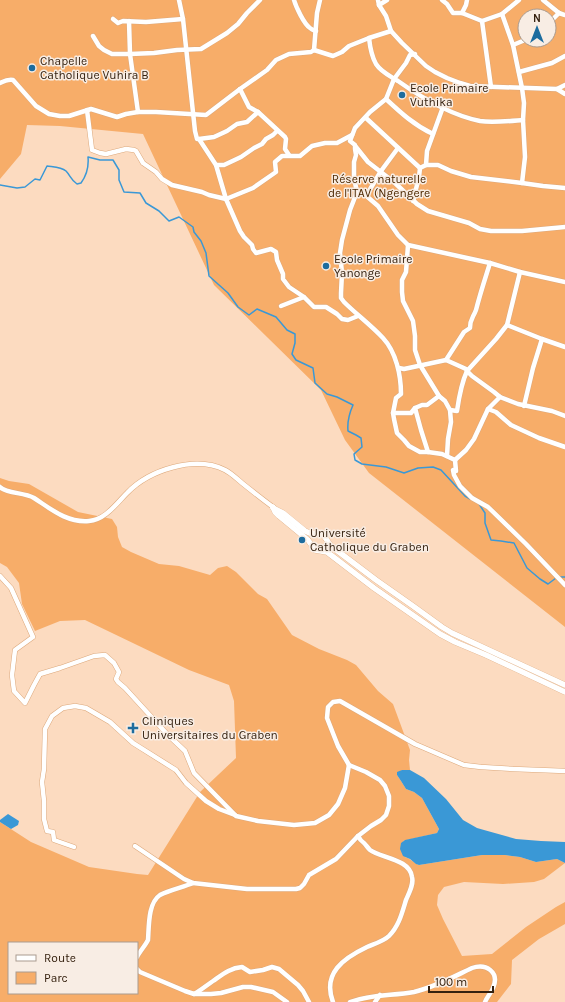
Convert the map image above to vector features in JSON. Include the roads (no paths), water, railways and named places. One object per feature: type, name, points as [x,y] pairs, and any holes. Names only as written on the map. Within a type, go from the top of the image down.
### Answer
[{"type":"street","points":[[179,0],[183,19],[197,139],[199,139],[216,165],[226,199],[240,231],[252,245],[256,253],[271,249],[276,252],[277,260],[283,274],[283,279],[289,287],[304,297],[314,307],[326,307],[342,319],[348,320],[358,316]]},
{"type":"street","points":[[93,36],[99,46],[112,54],[154,53],[186,49],[201,49],[227,33],[238,24],[260,0]]},
{"type":"street","points":[[294,0],[308,27],[316,31]]},
{"type":"street","points":[[314,50],[317,13],[320,0]]},
{"type":"street","points":[[387,0],[378,2],[386,16],[391,31],[426,66],[447,78],[460,84],[470,86],[557,89],[565,85]]},
{"type":"street","points":[[442,0],[447,4],[453,13],[462,13],[482,21],[502,14],[519,0]]},
{"type":"street","points":[[462,13],[467,0]]},
{"type":"street","points":[[543,0],[559,13],[565,15]]},
{"type":"street","points":[[502,14],[513,45],[524,103],[523,120],[525,157],[522,183]]},
{"type":"street","points":[[113,20],[118,23],[123,21],[146,22],[183,19]]},
{"type":"street","points":[[130,21],[130,54],[138,112]]},
{"type":"street","points":[[482,21],[491,87]]},
{"type":"street","points":[[0,82],[5,80],[13,80],[36,106],[49,114],[60,116],[69,116],[91,109],[117,118],[126,114],[138,112],[206,115],[267,70],[276,60],[289,54],[311,52],[314,50],[333,56],[342,52],[349,46],[391,31]]},
{"type":"street","points":[[369,38],[376,65],[383,72],[419,95],[466,117],[482,121],[523,120]]},
{"type":"street","points":[[513,45],[517,43]]},
{"type":"street","points":[[415,54],[410,55],[394,79],[386,99],[370,112],[355,128],[350,141],[368,162],[381,171],[423,209],[469,223],[480,229],[522,231],[565,227]]},
{"type":"street","points":[[519,72],[552,63],[565,56]]},
{"type":"street","points":[[240,89],[249,107],[258,112],[284,137],[286,140],[285,150],[289,156]]},
{"type":"street","points":[[557,89],[565,94]]},
{"type":"street","points":[[386,99],[410,121],[433,134]]},
{"type":"street","points":[[426,165],[427,151],[443,107]]},
{"type":"street","points":[[87,110],[92,150],[106,154],[126,149],[134,150],[144,163],[156,172],[162,179],[172,184],[226,199],[253,188],[276,172],[275,162],[282,156],[300,156],[312,146],[325,143],[336,143],[352,135]]},
{"type":"street","points":[[199,139],[214,137],[237,124],[247,122],[258,112]]},
{"type":"street","points":[[366,118],[420,168]]},
{"type":"street","points":[[216,165],[224,165],[241,157],[262,144],[277,131]]},
{"type":"street","points":[[354,145],[356,155],[354,162],[354,178],[357,192],[350,210],[340,253],[342,273],[341,298],[358,316],[384,339],[398,368],[402,394],[396,398],[393,413],[397,433],[409,446],[420,452],[442,454],[455,460]]},
{"type":"street","points":[[357,192],[363,193],[370,191],[381,171],[398,148]]},
{"type":"street","points":[[420,168],[426,165],[438,165],[471,177],[565,188]]},
{"type":"street","points":[[413,201],[420,168]]},
{"type":"street","points":[[363,193],[378,206],[398,235],[408,245],[490,263],[520,272],[565,282]]},
{"type":"street","points":[[408,245],[406,272],[402,280],[402,292],[404,302],[413,321],[415,350],[420,365],[439,396],[445,401],[450,410],[451,422],[447,456]]},
{"type":"street","points":[[446,360],[464,332],[470,328],[470,322],[475,312],[490,263]]},
{"type":"street","points":[[450,410],[457,411],[460,391],[467,371],[507,325],[520,272]]},
{"type":"street","points":[[281,306],[304,297]]},
{"type":"street","points":[[507,325],[565,347]]},
{"type":"street","points":[[524,406],[542,339]]},
{"type":"street","points":[[398,368],[404,369],[446,360],[466,369],[500,397],[524,406],[552,411],[565,416]]},
{"type":"street","points":[[393,413],[411,413],[415,408],[422,405],[427,405],[439,396]]},
{"type":"street","points":[[455,460],[466,450],[474,439],[488,409],[500,397]]},
{"type":"street","points":[[415,408],[420,430],[428,452]]},
{"type":"street","points":[[488,409],[496,412],[511,425],[539,438],[565,447]]},
{"type":"street","points":[[455,460],[456,471],[453,470],[460,486],[472,498],[488,507],[565,585]]},
{"type":"street","points":[[0,487],[3,490],[25,494],[32,497],[57,514],[66,518],[89,522],[103,516],[117,504],[132,487],[156,473],[172,467],[190,464],[207,464],[226,470],[305,531],[312,534],[320,533],[331,546],[376,580],[452,633],[565,685]]},
{"type":"street","points":[[273,507],[275,512],[308,540],[315,550],[326,552],[440,634],[565,692]]},
{"type":"street","points":[[308,540],[312,534]]},
{"type":"street","points":[[326,552],[331,546]]},
{"type":"street","points":[[0,576],[11,588],[33,637],[15,650],[12,675],[14,691],[25,703],[40,674],[94,656],[105,655],[114,663],[119,672],[116,678],[118,682],[185,751],[194,773],[236,816]]},
{"type":"street","points":[[135,846],[184,879],[193,883],[247,889],[300,888],[310,875],[336,859],[358,836],[381,820],[386,815],[389,806],[389,796],[385,786],[380,780],[349,765],[338,746],[327,718],[328,707],[334,702],[340,701],[415,744],[464,765],[565,771]]},
{"type":"street","points":[[74,847],[54,840],[53,832],[47,831],[44,819],[42,782],[44,769],[45,729],[52,716],[63,708],[75,706],[86,708],[110,722],[133,743],[176,770],[186,783],[206,801],[219,809],[236,816],[258,821],[294,825],[315,822],[329,815],[338,804],[345,788],[349,765]]},
{"type":"street","points":[[333,1002],[330,983],[331,977],[337,968],[348,958],[388,936],[399,921],[412,885],[410,870],[405,865],[370,850],[358,836]]},
{"type":"street","points":[[138,955],[148,940],[152,906],[155,900],[161,894],[193,883]]},
{"type":"street","points":[[350,1002],[380,995],[414,992],[432,986],[478,966],[487,968],[492,972],[495,978],[493,988],[485,1002]]},
{"type":"street","points":[[194,994],[230,970],[242,967],[250,972],[272,967],[279,969],[298,985],[309,1002]]},
{"type":"street","points":[[138,970],[162,982],[194,994],[221,993],[243,987],[273,992],[287,1002]]},
{"type":"street","points":[[375,1002],[380,995]]},
{"type":"water","points":[[402,770],[410,770],[424,778],[446,799],[463,820],[477,828],[516,839],[565,842],[565,863],[557,859],[536,862],[520,857],[505,855],[482,855],[419,865],[416,864],[403,856],[400,849],[401,843],[405,840],[437,833],[439,829],[422,798],[414,792],[406,789],[397,775],[397,772]]},
{"type":"water","points":[[8,814],[19,821],[18,825],[11,829],[0,822],[0,820]]},
{"type":"waterway","points":[[0,185],[17,188],[25,187],[35,179],[40,180],[47,166],[57,167],[64,170],[77,184],[81,183],[85,177],[88,168],[88,157],[100,160],[113,160],[119,170],[119,180],[124,192],[140,193],[146,203],[159,211],[169,221],[179,217],[193,227],[194,232],[201,241],[206,253],[209,276],[228,293],[238,307],[249,315],[257,309],[276,317],[287,330],[295,334],[295,343],[292,354],[296,360],[313,368],[315,383],[327,394],[353,405],[350,411],[348,431],[361,438],[362,447],[354,454],[355,460],[362,464],[386,467],[404,473],[418,468],[433,467],[441,470],[465,496],[470,499]]},
{"type":"waterway","points":[[479,504],[485,513],[485,523],[491,540],[514,543],[527,568],[548,584],[556,578]]},
{"type":"waterway","points":[[560,577],[565,577]]},
{"type":"place","name":"Chapelle Catholique Vuhira B","points":[[32,68]]},
{"type":"place","name":"Ecole Primaire Vuthika","points":[[402,95]]},
{"type":"place","name":"Ecole Primaire Yanonge","points":[[326,266]]},
{"type":"place","name":"Université Catholique du Graben","points":[[302,540]]},
{"type":"place","name":"Cliniques Universitaires du Graben","points":[[133,728]]},
{"type":"park label","name":"Réserve naturelle de l'ITAV (Ngengere","points":[[379,186]]}]
